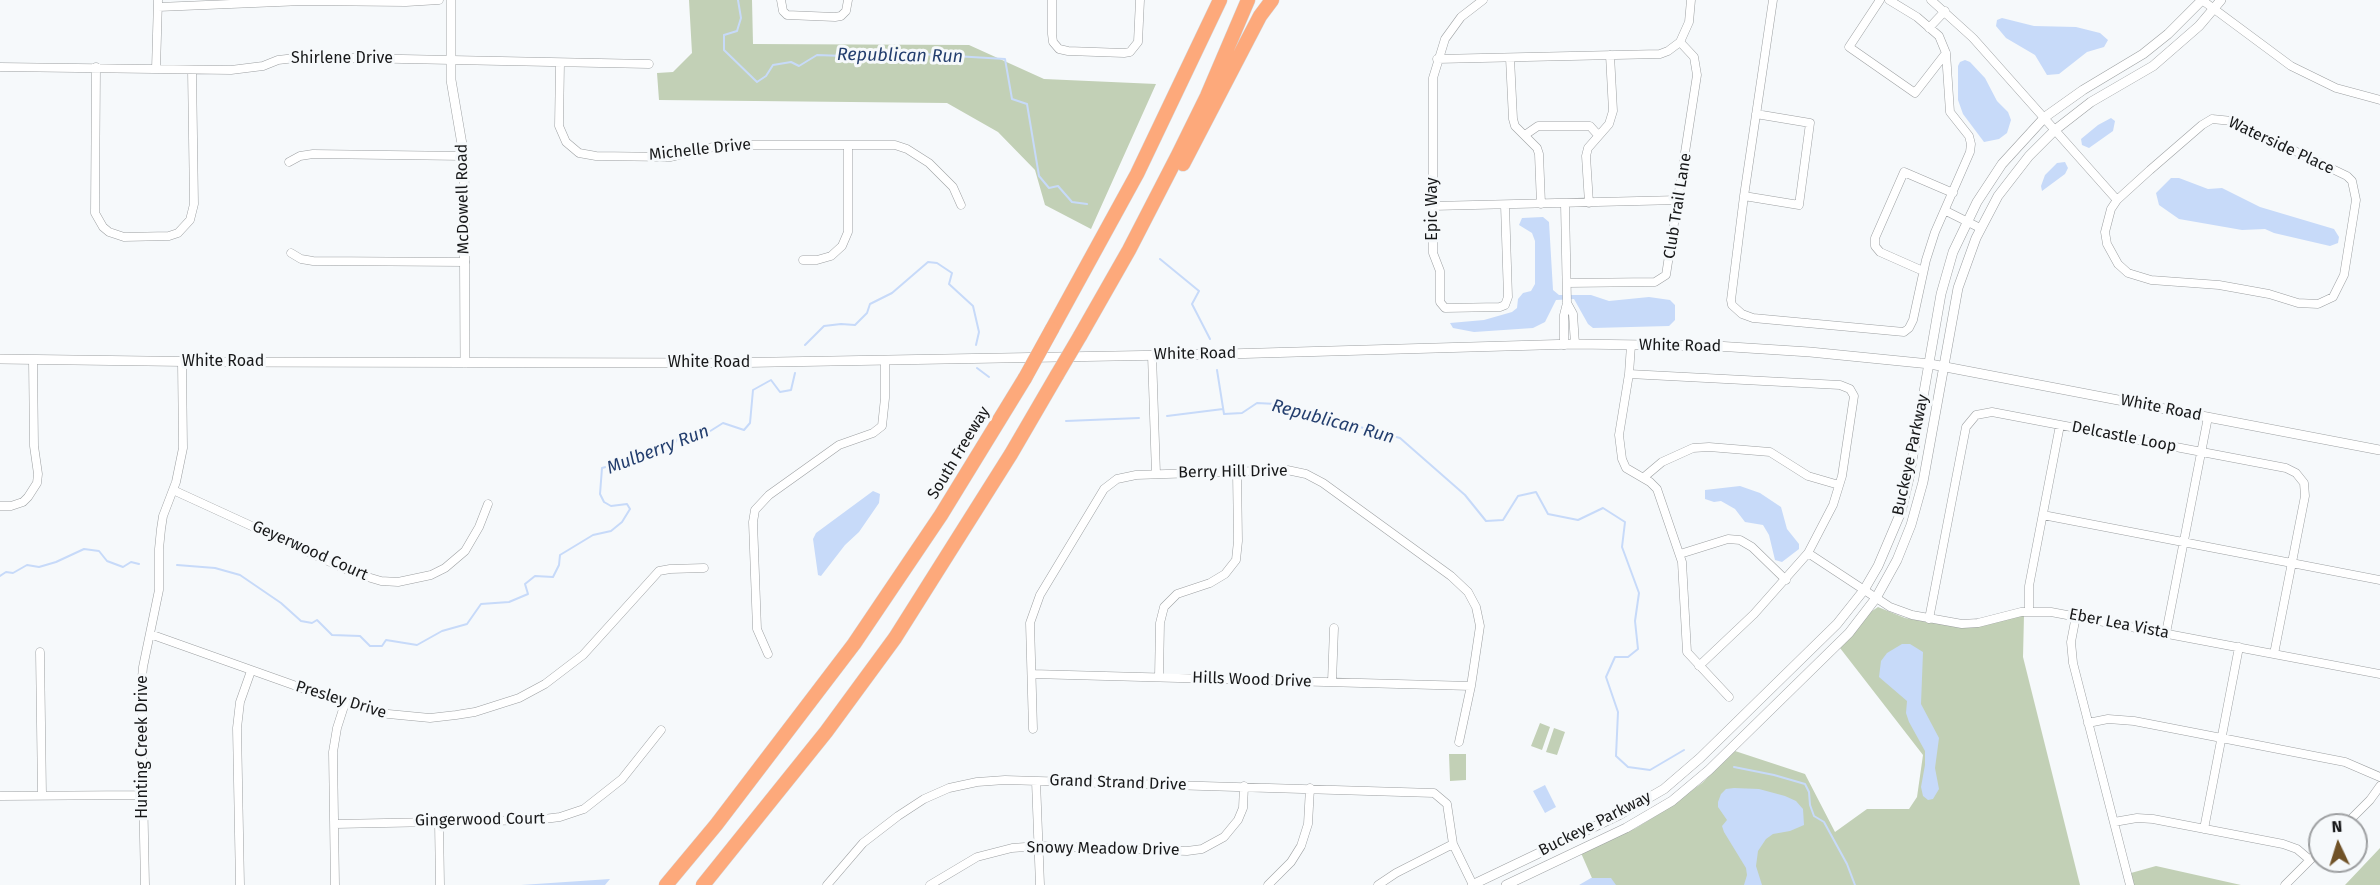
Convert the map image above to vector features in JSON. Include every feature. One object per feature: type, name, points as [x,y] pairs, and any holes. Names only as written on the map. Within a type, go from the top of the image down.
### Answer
[{"type":"highway","points":[[1210,25],[1213,0]]},
{"type":"highway","name":"South Freeway","points":[[666,885],[723,816],[854,644],[941,515],[1025,378],[1137,174],[1220,0]]},
{"type":"highway","points":[[703,885],[826,732],[895,638],[1011,454],[1161,190],[1208,96],[1248,0]]},
{"type":"highway","points":[[1260,16],[1264,0]]},
{"type":"highway","points":[[1161,190],[1176,177],[1260,16],[1272,0]]},
{"type":"street","points":[[156,69],[158,4],[439,0]]},
{"type":"street","name":"McDowell Road","points":[[451,0],[452,90],[464,156],[465,363]]},
{"type":"street","points":[[781,0],[783,11],[787,15],[835,17],[841,16],[846,11],[848,0]]},
{"type":"street","points":[[1052,0],[1052,34],[1055,46],[1068,51],[1124,52],[1135,48],[1140,36],[1140,0]]},
{"type":"street","name":"Epic Way","points":[[1483,0],[1461,17],[1445,39],[1433,78],[1433,253],[1440,271],[1440,302],[1445,308],[1505,305],[1508,297],[1505,205]]},
{"type":"street","points":[[1437,59],[1660,54],[1680,42],[1689,22],[1691,0]]},
{"type":"street","points":[[1773,0],[1744,196],[1731,300],[1734,308],[1753,318],[1904,332],[1910,328],[1935,232],[1946,211],[1970,152],[1971,144],[1969,136],[1950,112],[1946,53],[1939,36],[1917,17],[1889,0]]},
{"type":"street","points":[[1880,0],[1849,47],[1915,93],[1946,53]]},
{"type":"street","points":[[1930,0],[1973,38],[2117,200]]},
{"type":"street","points":[[2202,0],[2291,66],[2337,88],[2380,100]]},
{"type":"street","name":"Buckeye Parkway","points":[[1473,885],[1619,815],[1664,789],[1700,759],[1837,624],[1864,590],[1889,543],[1901,512],[1947,273],[1967,221],[2002,164],[2044,117],[2083,90],[2143,54],[2168,34],[2202,0]]},
{"type":"street","name":"Buckeye Parkway","points":[[1506,885],[1626,828],[1672,801],[1709,770],[1839,643],[1876,598],[1897,560],[1916,513],[1958,288],[1980,228],[2011,177],[2028,156],[2055,130],[2091,102],[2153,66],[2176,47],[2221,0]]},
{"type":"street","points":[[1929,28],[1945,11]]},
{"type":"street","name":"Club Trail Lane","points":[[1567,287],[1655,282],[1664,278],[1668,271],[1697,75],[1694,57],[1680,42]]},
{"type":"street","points":[[1588,203],[1586,156],[1591,142],[1609,124],[1613,111],[1610,55]]},
{"type":"street","name":"Shirlene Drive","points":[[0,66],[231,70],[304,57],[649,64]]},
{"type":"street","points":[[1510,57],[1513,119],[1515,126],[1537,148],[1539,154],[1541,204]]},
{"type":"street","name":"Michelle Drive","points":[[560,63],[559,126],[566,142],[579,153],[670,157],[722,146],[848,144]]},
{"type":"street","points":[[96,68],[95,213],[109,232],[124,237],[162,237],[178,232],[190,220],[194,204],[192,70]]},
{"type":"street","points":[[1744,196],[1799,205],[1810,123],[1756,114]]},
{"type":"street","name":"Waterside Place","points":[[2212,119],[2232,121],[2347,176],[2352,181],[2356,200],[2344,275],[2333,297],[2318,304],[2304,304],[2269,294],[2219,285],[2136,277],[2118,264],[2105,232],[2107,220],[2117,200],[2202,125],[2212,119]]},
{"type":"street","points":[[1525,135],[1538,126],[1590,126],[1598,135]]},
{"type":"street","points":[[803,260],[817,260],[831,256],[843,246],[848,232],[848,144],[895,145],[920,156],[953,187],[961,205]]},
{"type":"street","points":[[289,162],[300,156],[313,154],[464,156]]},
{"type":"street","points":[[1923,271],[1880,252],[1875,246],[1875,238],[1904,172],[1953,193]]},
{"type":"street","points":[[1433,206],[1678,200]]},
{"type":"street","points":[[1564,345],[1564,315],[1567,303],[1565,204]]},
{"type":"street","points":[[1946,211],[1980,228]]},
{"type":"street","points":[[291,253],[301,259],[313,261],[465,262]]},
{"type":"street","points":[[1567,303],[1573,314],[1575,344]]},
{"type":"street","name":"White Road","points":[[0,359],[182,362],[719,363],[1152,356],[1575,344],[1764,348],[1944,366],[2380,450]]},
{"type":"street","points":[[1631,345],[1629,374],[1619,435],[1620,448],[1626,468],[1657,489],[1680,554],[1685,647],[1699,666],[1729,697]]},
{"type":"street","points":[[1152,356],[1156,474]]},
{"type":"street","points":[[0,506],[11,506],[23,502],[37,483],[33,360]]},
{"type":"street","points":[[768,654],[758,629],[753,522],[755,510],[769,495],[839,445],[873,433],[882,426],[885,360]]},
{"type":"street","name":"Hunting Creek Drive","points":[[145,885],[142,667],[159,590],[161,529],[183,448],[182,362]]},
{"type":"street","points":[[1629,374],[1840,385],[1850,389],[1854,396],[1839,485],[1833,505],[1808,553],[1754,614],[1699,666]]},
{"type":"street","name":"Delcastle Loop","points":[[1929,619],[1965,431],[1969,422],[1981,412],[1992,412],[2286,468],[2299,476],[2305,491],[2274,654]]},
{"type":"street","points":[[2166,633],[2208,417]]},
{"type":"street","points":[[2030,611],[2030,586],[2060,425]]},
{"type":"street","points":[[1643,478],[1662,462],[1693,448],[1709,447],[1770,452],[1808,476],[1839,485]]},
{"type":"street","name":"Berry Hill Drive","points":[[1034,729],[1030,624],[1040,596],[1099,495],[1117,479],[1136,475],[1287,470],[1306,474],[1323,483],[1461,584],[1476,607],[1480,626],[1471,686],[1459,742]]},
{"type":"street","points":[[1159,677],[1160,623],[1164,607],[1178,594],[1210,583],[1225,574],[1236,560],[1237,472]]},
{"type":"street","name":"Geyerwood Court","points":[[173,490],[354,573],[381,581],[398,582],[431,575],[445,568],[465,551],[479,527],[488,504]]},
{"type":"street","points":[[2043,515],[2380,580]]},
{"type":"street","points":[[1680,554],[1728,539],[1740,540],[1752,547],[1786,580]]},
{"type":"street","name":"Eber Lea Vista","points":[[1808,553],[1876,598],[1905,614],[1969,624],[2030,611],[2051,612],[2380,674]]},
{"type":"street","name":"Presley Drive","points":[[150,634],[345,704],[378,713],[430,718],[475,712],[519,698],[545,684],[583,655],[659,572],[670,568],[704,568]]},
{"type":"street","points":[[2076,616],[2071,642],[2073,663],[2130,885]]},
{"type":"street","points":[[1332,682],[1334,628]]},
{"type":"street","points":[[2204,829],[2239,647]]},
{"type":"street","points":[[40,652],[42,795]]},
{"type":"street","points":[[240,885],[237,728],[240,702],[251,671]]},
{"type":"street","name":"Hills Wood Drive","points":[[1032,674],[1471,686]]},
{"type":"street","points":[[335,885],[333,752],[337,728],[345,704]]},
{"type":"street","points":[[2088,723],[2108,719],[2124,720],[2352,764],[2380,777]]},
{"type":"street","name":"Gingerwood Court","points":[[335,824],[560,818],[584,809],[622,779],[662,730]]},
{"type":"street","points":[[1036,781],[1040,885]]},
{"type":"street","name":"Grand Strand Drive","points":[[827,885],[863,843],[898,816],[935,794],[949,788],[977,782],[1036,781],[1427,792],[1434,793],[1444,800],[1449,809],[1449,828],[1453,844]]},
{"type":"street","name":"Snowy Meadow Drive","points":[[930,885],[977,857],[1011,848],[1039,846],[1187,851],[1202,849],[1224,837],[1238,820],[1243,808],[1244,786]]},
{"type":"street","points":[[2357,813],[2380,786]]},
{"type":"street","points":[[1271,884],[1291,862],[1301,846],[1308,824],[1310,788]]},
{"type":"street","points":[[0,796],[142,795]]},
{"type":"street","points":[[2114,822],[2128,819],[2153,819],[2290,846],[2308,859]]},
{"type":"street","points":[[439,822],[440,885]]},
{"type":"street","points":[[1378,885],[1396,873],[1453,844],[1473,885]]},
{"type":"street","points":[[2285,885],[2308,862]]},
{"type":"green space","points":[[689,0],[752,0],[753,44],[969,45],[1044,79],[1156,84],[1091,229],[1045,205],[1035,170],[998,132],[947,103],[659,100],[657,73],[673,72],[692,53]]},
{"type":"green space","points":[[1878,607],[1905,618],[1968,627],[2024,615],[2023,657],[2080,885],[1595,885],[1581,853],[1636,828],[1662,812],[1702,783],[1735,751],[1805,774],[1835,832],[1867,809],[1909,809],[1917,797],[1923,755],[1840,648],[1869,613]]},
{"type":"green space","points":[[1540,723],[1550,727],[1542,750],[1531,746]]},
{"type":"green space","points":[[1554,728],[1565,732],[1557,755],[1546,752]]},
{"type":"green space","points":[[1449,754],[1466,754],[1466,780],[1450,781]]},
{"type":"green space","points":[[2380,848],[2380,885],[2345,885],[2356,873],[2368,873],[2368,861]]},
{"type":"green space","points":[[2156,866],[2241,885],[2134,885],[2131,873]]},
{"type":"water","points":[[2002,18],[2034,26],[2076,27],[2100,33],[2108,40],[2104,47],[2087,52],[2059,74],[2047,75],[2035,55],[2006,38],[1996,26],[1997,20]]},
{"type":"water","points":[[1965,60],[1970,62],[1985,78],[1997,101],[2008,112],[2011,120],[2007,133],[1999,139],[1984,142],[1963,114],[1958,100],[1958,66]]},
{"type":"water","points":[[2111,118],[2115,121],[2113,131],[2089,148],[2082,145],[2081,139]]},
{"type":"water","points":[[2065,162],[2068,168],[2065,174],[2042,191],[2041,186],[2045,175],[2057,163]]},
{"type":"water","points":[[2171,178],[2179,178],[2208,189],[2222,188],[2260,207],[2334,229],[2339,237],[2338,243],[2330,246],[2265,229],[2242,230],[2179,219],[2159,205],[2156,193]]},
{"type":"water","points":[[1543,217],[1549,222],[1553,290],[1559,295],[1591,295],[1609,301],[1649,297],[1670,300],[1675,305],[1675,320],[1669,326],[1593,328],[1588,324],[1574,299],[1556,300],[1545,322],[1533,328],[1474,332],[1453,328],[1450,323],[1484,320],[1512,312],[1517,308],[1518,299],[1523,293],[1531,291],[1535,284],[1535,241],[1532,233],[1519,225],[1522,218]]},
{"type":"water","points":[[1740,486],[1760,493],[1781,507],[1787,529],[1799,544],[1799,549],[1782,562],[1775,560],[1769,535],[1763,525],[1745,522],[1735,509],[1721,501],[1714,502],[1705,499],[1705,490]]},
{"type":"water","points":[[873,491],[880,494],[879,503],[859,532],[845,545],[821,576],[818,575],[813,539],[816,533]]},
{"type":"water","points":[[1902,644],[1910,644],[1923,652],[1921,704],[1939,738],[1935,768],[1939,789],[1933,799],[1928,800],[1923,796],[1921,787],[1925,751],[1909,722],[1906,713],[1907,701],[1879,677],[1881,661],[1887,653]]},
{"type":"water","points":[[1545,785],[1556,807],[1545,813],[1533,791]]},
{"type":"water","points":[[1726,789],[1759,789],[1785,796],[1796,801],[1803,809],[1804,825],[1790,831],[1773,834],[1766,839],[1758,851],[1756,866],[1762,885],[1744,885],[1747,875],[1746,868],[1722,826],[1727,820],[1718,807],[1718,802]]},
{"type":"water","points":[[1591,878],[1611,878],[1616,885],[1579,885]]},
{"type":"water","points":[[610,879],[605,885],[521,885]]},
{"type":"waterway","name":"Republican Run","points":[[738,0],[741,18],[737,31],[724,35],[724,50],[757,82],[766,76],[773,65],[791,62],[799,66],[817,55],[871,57],[888,52],[1005,59],[1012,99],[1027,104],[1039,176],[1049,188],[1058,186],[1072,202],[1087,204]]},
{"type":"waterway","name":"Republican Run","points":[[1160,259],[1199,291],[1192,304],[1210,339]]},
{"type":"waterway","name":"Mulberry Run","points":[[805,345],[824,326],[855,325],[867,313],[870,304],[892,293],[928,262],[937,263],[952,273],[949,284],[973,306],[979,332],[976,345]]},
{"type":"waterway","name":"Mulberry Run","points":[[977,368],[989,377]]},
{"type":"waterway","name":"Republican Run","points":[[1217,370],[1224,414],[1242,413],[1257,403],[1276,404],[1400,438],[1465,495],[1486,521],[1503,520],[1518,496],[1536,492],[1548,514],[1578,520],[1603,508],[1625,522],[1622,547],[1639,593],[1635,621],[1638,649],[1628,657],[1615,657],[1606,677],[1618,712],[1616,756],[1628,767],[1650,770],[1684,750]]},
{"type":"waterway","name":"Mulberry Run","points":[[177,565],[215,568],[240,575],[281,603],[301,621],[312,623],[317,620],[332,635],[360,636],[370,646],[382,646],[386,640],[417,645],[442,631],[467,624],[481,604],[509,602],[528,594],[525,584],[535,576],[553,577],[559,565],[560,555],[593,535],[611,531],[622,522],[630,509],[627,504],[611,506],[604,502],[600,494],[602,468],[671,449],[678,438],[696,440],[723,423],[744,430],[750,423],[753,390],[771,380],[780,392],[791,390],[795,373]]},
{"type":"waterway","name":"Mulberry Run","points":[[1167,416],[1223,409]]},
{"type":"waterway","name":"Mulberry Run","points":[[1066,421],[1139,418]]},
{"type":"waterway","name":"Mulberry Run","points":[[0,576],[6,572],[13,573],[27,565],[39,567],[56,562],[84,549],[99,551],[107,561],[123,567],[131,562],[139,564]]},
{"type":"waterway","name":"Republican Run","points":[[1734,767],[1805,784],[1814,816],[1824,822],[1847,864],[1855,885]]}]
